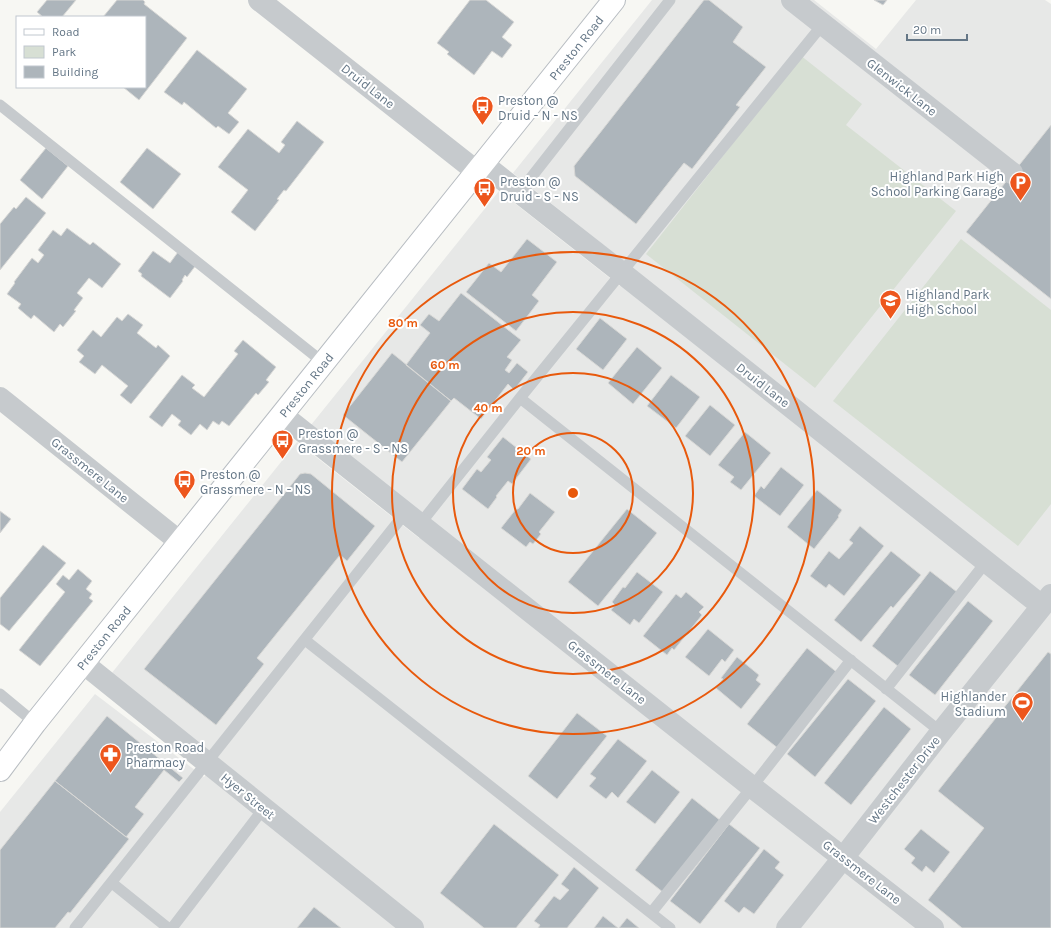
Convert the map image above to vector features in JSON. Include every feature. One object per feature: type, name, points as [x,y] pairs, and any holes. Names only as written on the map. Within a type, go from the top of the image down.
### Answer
[{"type":"main road","name":"Preston Road","points":[[0,770],[35,723],[614,0]]},
{"type":"street","name":"Druid Lane","points":[[259,0],[480,167],[519,193],[986,562],[1046,600]]},
{"type":"street","name":"Glenwick Lane","points":[[792,0],[1012,173]]},
{"type":"street","name":"Grassmere Lane","points":[[0,398],[180,542]]},
{"type":"street","name":"Grassmere Lane","points":[[282,415],[752,787],[933,928]]},
{"type":"street","name":"Westchester Drive","points":[[788,928],[1046,600]]},
{"type":"street","name":"Hyer Street","points":[[83,663],[413,928]]},
{"type":"lane","points":[[519,193],[670,0]]},
{"type":"lane","points":[[75,928],[305,640],[520,398],[823,24]]},
{"type":"lane","points":[[0,106],[324,363]]},
{"type":"lane","points":[[520,398],[941,732]]},
{"type":"lane","points":[[886,689],[986,562]]},
{"type":"lane","points":[[305,640],[670,928]]},
{"type":"lane","points":[[651,913],[851,660]]},
{"type":"lane","points":[[0,694],[35,723]]},
{"type":"lane","points":[[172,928],[264,808]]},
{"type":"lane","points":[[112,883],[168,928]]},
{"type":"shaded area","points":[[652,0],[814,0],[876,49],[916,0],[1045,0],[1051,4],[1051,928],[0,928],[0,812],[95,694],[204,777],[217,761],[111,674],[297,442],[419,538],[433,522],[311,425],[499,191],[620,286],[634,269],[513,173]]},
{"type":"green space","points":[[800,55],[862,104],[846,125],[956,211],[815,388],[646,254],[785,77]]},
{"type":"green space","points":[[961,239],[1051,310],[1051,504],[1018,546],[833,401]]},
{"type":"building","points":[[47,0],[76,0],[63,16],[42,16],[37,12]]},
{"type":"building","points":[[117,0],[143,0],[145,2],[144,4],[187,38],[139,100],[124,88],[146,88],[146,16],[104,16]]},
{"type":"building","points":[[470,0],[486,0],[514,22],[502,37],[512,45],[502,58],[492,51],[474,75],[447,54],[449,52],[437,43]]},
{"type":"building","points":[[704,0],[709,0],[743,27],[733,42],[766,67],[736,105],[740,107],[692,169],[684,163],[636,224],[575,176],[574,166]]},
{"type":"building","points":[[874,0],[887,0],[883,5]]},
{"type":"building","points":[[197,50],[247,89],[228,113],[239,122],[229,134],[218,126],[216,128],[184,102],[182,105],[164,92]]},
{"type":"building","points":[[297,121],[324,142],[286,191],[284,190],[277,199],[279,200],[255,231],[231,212],[248,190],[218,167],[248,129],[279,153],[285,145],[281,142]]},
{"type":"building","name":"Highland Park High School Parking Garage","points":[[1051,125],[1051,299],[966,232]]},
{"type":"building","points":[[46,148],[68,166],[42,199],[20,180]]},
{"type":"building","points":[[147,148],[181,174],[153,209],[120,182]]},
{"type":"building","points":[[26,197],[46,213],[0,270],[0,224],[14,207],[16,209]]},
{"type":"building","points":[[67,228],[90,245],[93,242],[121,264],[102,288],[89,278],[77,293],[83,298],[74,310],[76,311],[63,327],[60,324],[54,332],[34,315],[31,319],[18,308],[21,304],[7,294],[32,258],[38,263],[44,255],[38,250],[53,230],[61,236]]},
{"type":"building","points":[[527,239],[557,262],[532,295],[539,301],[516,331],[466,292],[489,263],[501,272]]},
{"type":"building","points":[[153,251],[170,263],[178,252],[196,265],[187,277],[185,275],[182,280],[183,281],[170,298],[141,276],[142,274],[138,271]]},
{"type":"building","points":[[461,293],[521,340],[507,357],[512,360],[505,370],[509,373],[517,363],[528,372],[514,390],[508,384],[481,419],[454,398],[451,401],[406,365],[430,333],[420,325],[429,314],[439,321]]},
{"type":"building","points":[[128,314],[143,325],[137,333],[156,348],[158,345],[170,356],[131,404],[120,395],[128,386],[102,365],[95,374],[79,362],[84,356],[77,350],[93,330],[101,337],[117,317],[122,321]]},
{"type":"building","points":[[600,318],[627,339],[603,370],[576,349]]},
{"type":"building","points":[[243,340],[276,367],[266,380],[269,382],[258,395],[256,393],[229,426],[222,421],[219,425],[213,421],[207,430],[200,424],[191,435],[178,425],[181,421],[172,414],[162,427],[149,417],[182,375],[195,385],[192,388],[204,397],[238,354],[234,351]]},
{"type":"building","points":[[637,347],[662,368],[633,404],[608,383]]},
{"type":"building","points":[[392,353],[451,401],[402,462],[343,415]]},
{"type":"building","points":[[671,375],[700,397],[676,428],[647,406]]},
{"type":"building","points":[[710,405],[735,425],[710,456],[685,436]]},
{"type":"building","points":[[745,432],[771,453],[741,490],[730,482],[734,477],[718,465]]},
{"type":"building","points":[[503,437],[531,459],[512,484],[508,481],[488,509],[462,489],[477,469],[481,472],[491,460],[487,457]]},
{"type":"building","points":[[781,467],[804,485],[780,516],[754,496],[761,486],[764,489]]},
{"type":"building","points":[[300,474],[311,474],[375,526],[347,561],[340,555],[257,658],[264,664],[216,725],[144,669]]},
{"type":"building","points":[[817,490],[842,510],[838,516],[839,517],[814,549],[787,527]]},
{"type":"building","points":[[530,493],[555,512],[539,532],[541,534],[533,544],[530,542],[526,547],[501,528]]},
{"type":"building","points":[[627,509],[657,533],[598,606],[568,582]]},
{"type":"building","points":[[0,511],[11,519],[0,533]]},
{"type":"building","points":[[860,526],[884,546],[844,596],[829,584],[826,588],[810,576],[829,551],[839,559],[853,543],[849,540]]},
{"type":"building","points":[[43,545],[66,563],[9,631],[0,624],[0,598]]},
{"type":"building","points":[[891,551],[921,575],[893,608],[891,606],[861,642],[834,620]]},
{"type":"building","points":[[78,569],[92,581],[86,589],[92,594],[89,598],[93,601],[40,666],[19,650],[65,592],[56,584],[63,575],[69,580]]},
{"type":"building","points":[[930,571],[957,592],[899,667],[872,646]]},
{"type":"building","points":[[637,572],[663,592],[639,623],[634,619],[630,625],[611,610],[615,605],[612,602]]},
{"type":"building","points":[[686,592],[704,607],[699,612],[702,615],[674,650],[672,648],[667,655],[643,636],[676,594],[681,598]]},
{"type":"building","points":[[968,601],[993,621],[935,695],[909,675]]},
{"type":"building","points":[[708,629],[734,650],[725,662],[722,659],[709,676],[685,657]]},
{"type":"building","points":[[807,648],[839,674],[779,749],[747,724]]},
{"type":"building","name":"Highlander Stadium","points":[[1048,652],[1051,654],[1051,928],[962,928],[928,900],[984,828],[938,791]]},
{"type":"building","points":[[737,657],[759,675],[756,680],[761,684],[741,709],[716,688],[723,679],[721,678]]},
{"type":"building","points":[[848,679],[876,701],[815,777],[787,754]]},
{"type":"building","points":[[884,707],[911,729],[851,805],[824,783]]},
{"type":"building","points":[[577,713],[607,736],[557,799],[528,776]]},
{"type":"building","name":"Preston Road Pharmacy","points":[[107,716],[183,778],[179,782],[164,770],[135,807],[144,814],[126,837],[55,781]]},
{"type":"building","points":[[618,739],[647,761],[618,798],[612,792],[606,799],[589,786],[596,778],[590,774]]},
{"type":"building","points":[[652,770],[680,792],[655,824],[626,802]]},
{"type":"building","points":[[55,781],[129,839],[70,913],[68,912],[55,928],[0,928],[0,850]]},
{"type":"building","points":[[692,798],[721,821],[664,893],[635,870]]},
{"type":"building","points":[[494,824],[559,875],[516,928],[484,928],[440,893]]},
{"type":"building","points":[[729,824],[760,848],[700,924],[670,901]]},
{"type":"building","points":[[921,829],[950,852],[934,873],[926,866],[922,872],[911,863],[915,858],[904,849]]},
{"type":"building","points":[[764,849],[780,862],[775,868],[784,875],[754,914],[744,907],[739,913],[724,901]]},
{"type":"building","points":[[574,867],[599,888],[567,928],[538,928],[540,925],[534,921],[554,896],[560,900],[569,890],[561,884]]},
{"type":"building","points":[[314,907],[341,928],[297,928]]},
{"type":"building","points":[[603,916],[618,928],[594,928]]},
{"type":"building","points":[[627,918],[639,928],[619,928]]},
{"type":"place","name":"Preston @ Druid - N - NS","points":[[482,126]]},
{"type":"place","name":"Highland Park High School Parking Garage","points":[[1020,202]]},
{"type":"place","name":"Preston @ Druid - S - NS","points":[[485,208]]},
{"type":"place","name":"Highland Park High School","points":[[891,320]]},
{"type":"place","name":"Preston @ Grassmere - S - NS","points":[[282,460]]},
{"type":"place","name":"Preston @ Grassmere - N - NS","points":[[184,500]]},
{"type":"place","name":"Highlander Stadium","points":[[1022,722]]},
{"type":"place","name":"Preston Road Pharmacy","points":[[111,774]]}]
